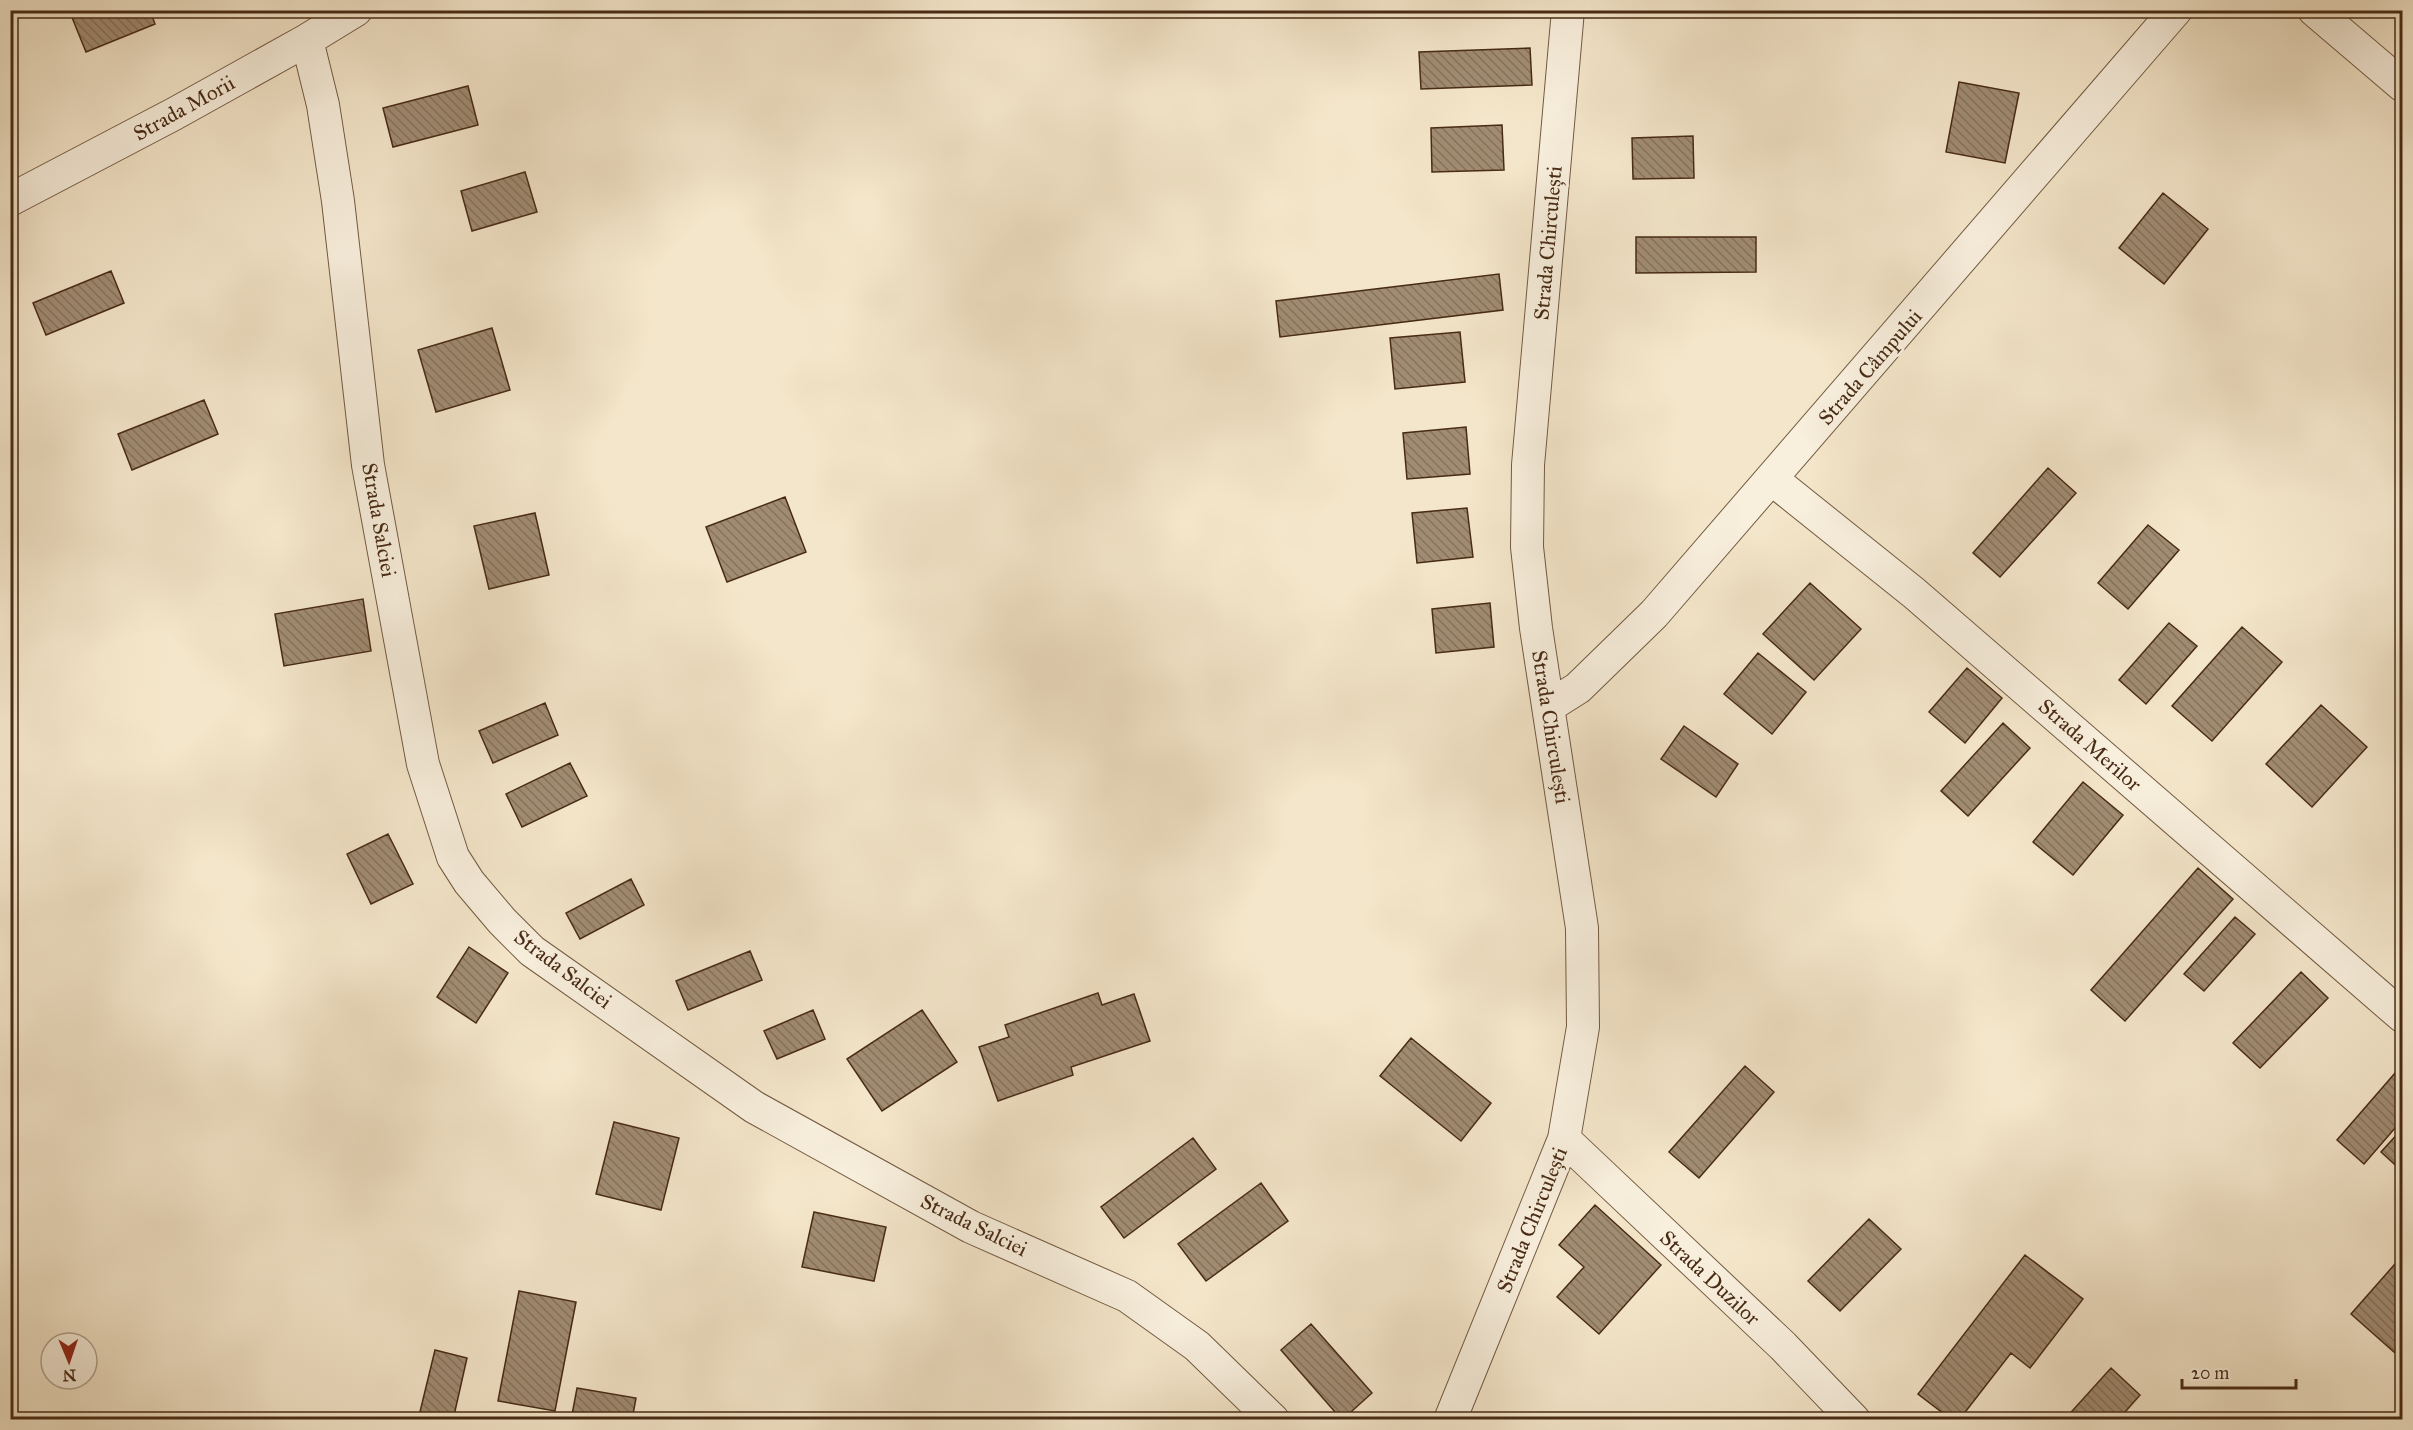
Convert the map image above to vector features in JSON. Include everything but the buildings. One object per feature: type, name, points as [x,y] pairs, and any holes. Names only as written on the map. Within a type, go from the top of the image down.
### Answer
[{"type":"street","name":"Strada Morii","points":[[10,200],[307,40],[356,10]]},
{"type":"street","name":"Strada Chirculești","points":[[1450,1419],[1564,1139],[1583,1027],[1582,928],[1536,628],[1527,547],[1528,465],[1568,10]]},
{"type":"street","name":"Strada Câmpului","points":[[1548,707],[1578,688],[1654,614],[1773,480],[2176,10]]},
{"type":"street","points":[[2314,10],[2403,85]]},
{"type":"street","name":"Strada Salciei","points":[[307,40],[323,105],[338,201],[368,465],[423,764],[453,857],[469,882],[532,951],[754,1107],[970,1227],[1126,1296],[1197,1346],[1273,1419]]},
{"type":"street","name":"Strada Merilor","points":[[1773,480],[1923,600],[2403,1016]]},
{"type":"street","name":"Strada Duzilor","points":[[1564,1139],[1783,1346],[1854,1419]]}]
